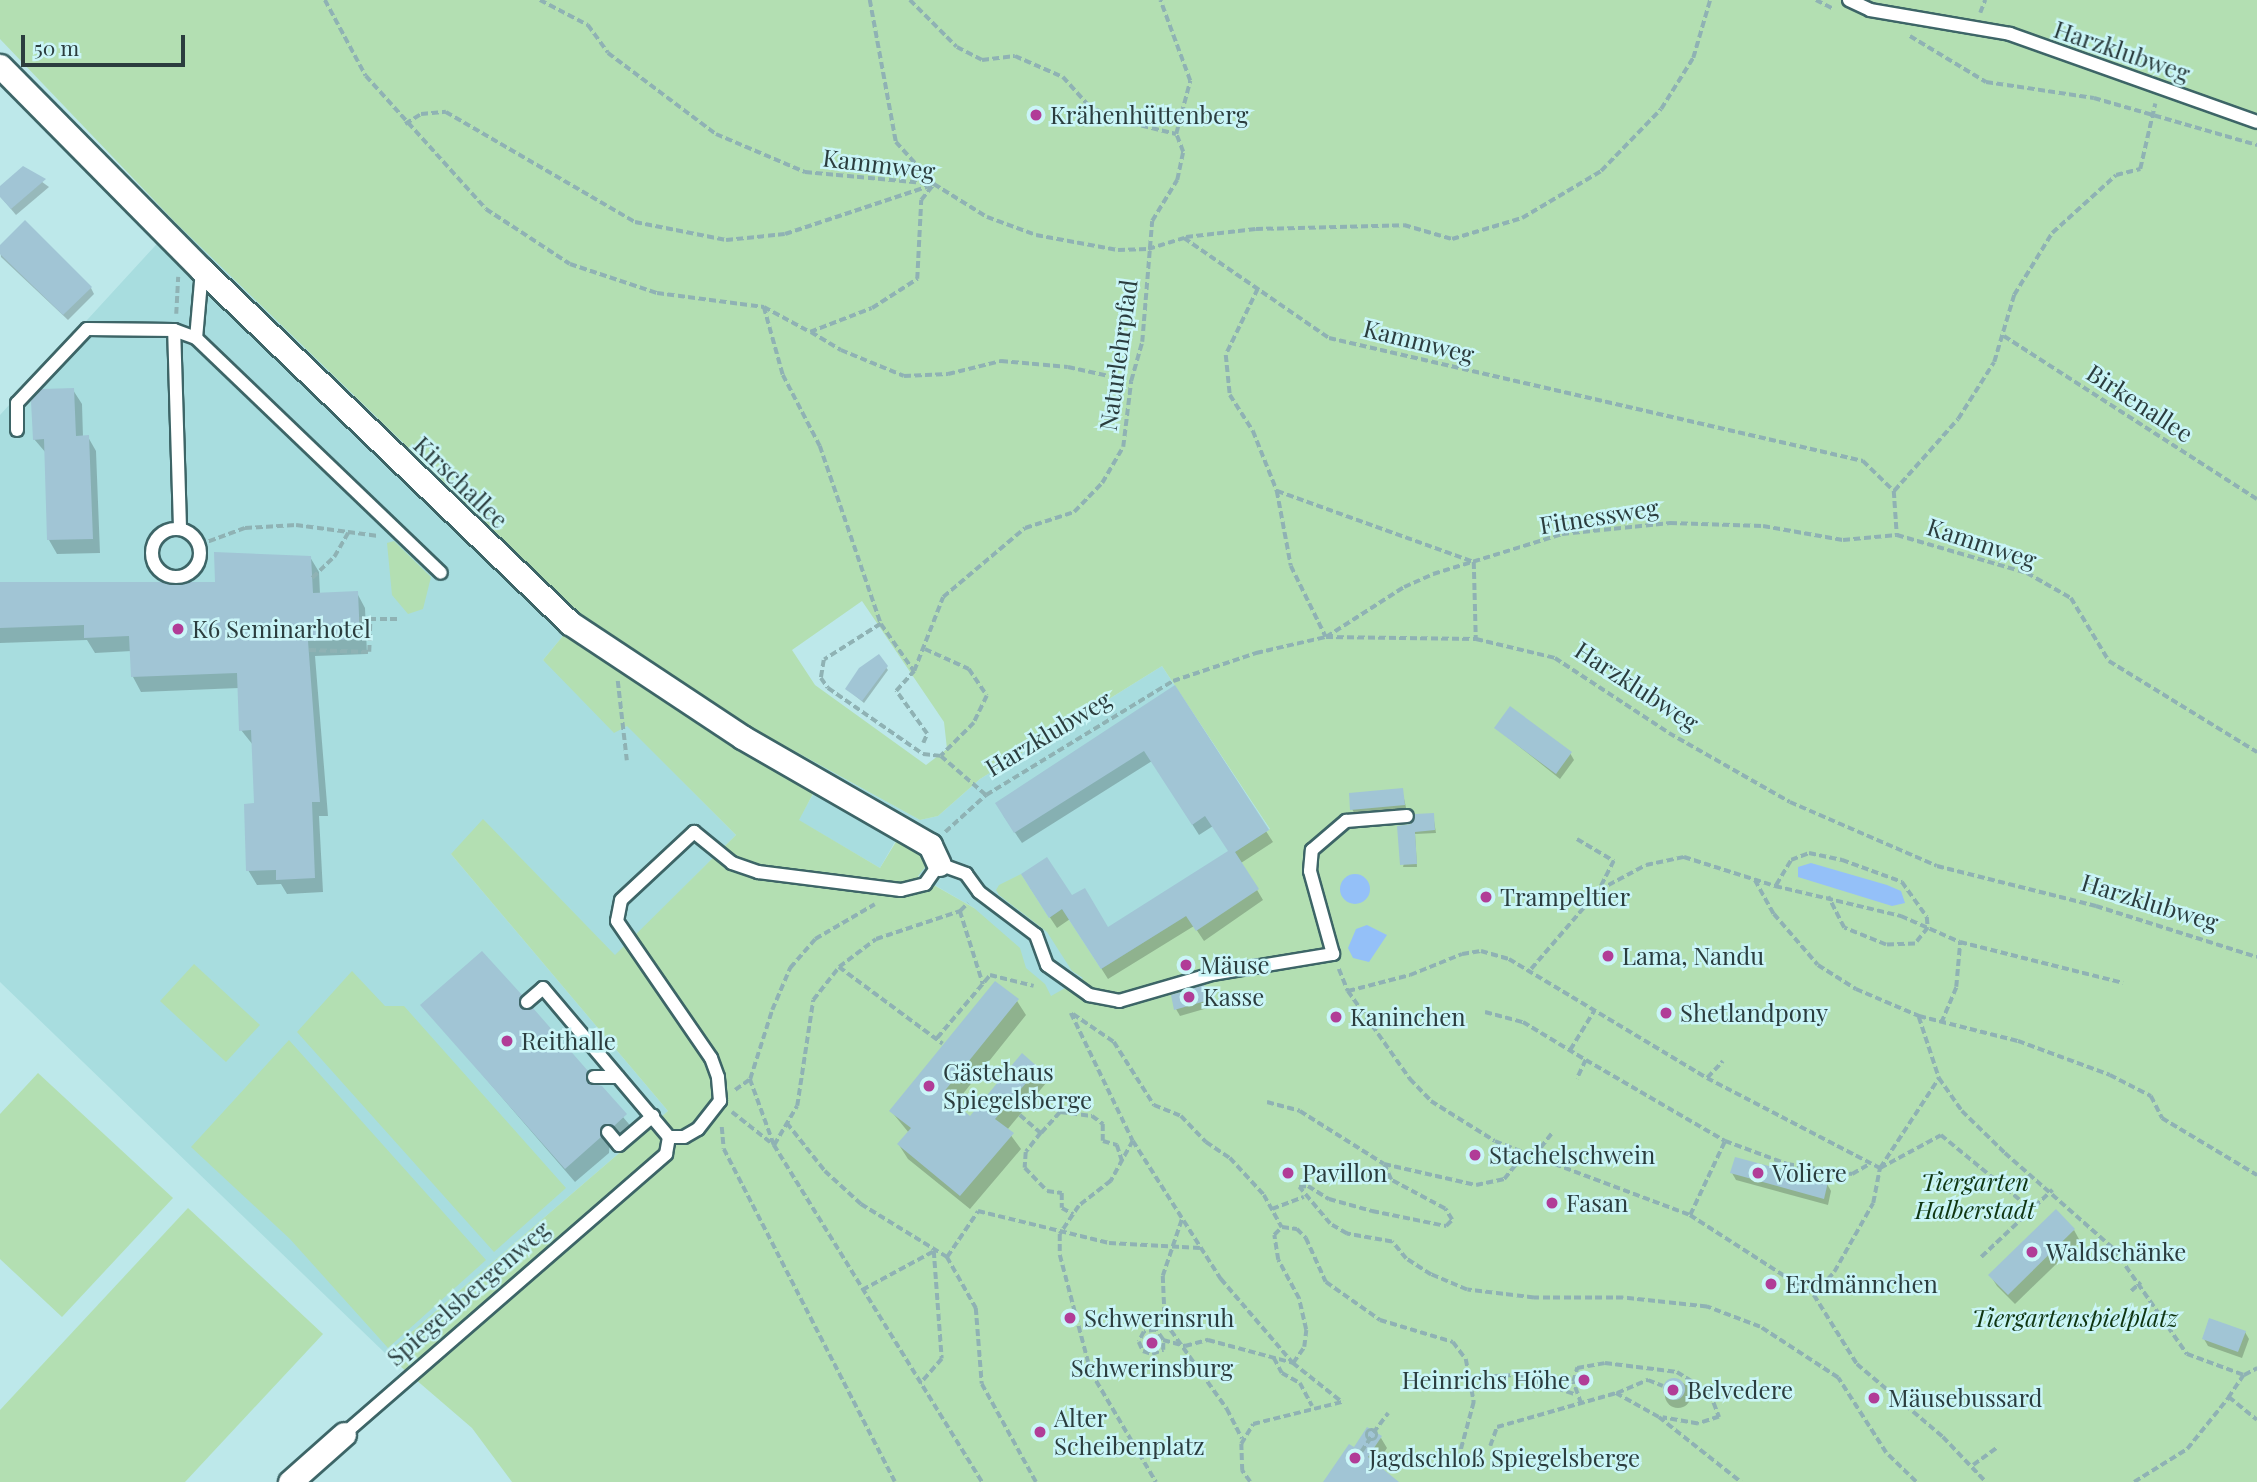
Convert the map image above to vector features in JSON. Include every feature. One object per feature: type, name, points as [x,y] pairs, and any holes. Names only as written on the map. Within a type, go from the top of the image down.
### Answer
[{"type":"street","name":"Kirschallee","points":[[0,66],[201,270],[570,622],[742,737],[934,855]]},
{"type":"street","name":"Spiegelsbergenweg","points":[[290,1482],[344,1434]]},
{"type":"lane","name":"Harzklubweg","points":[[1849,0],[1870,10],[2010,34],[2257,122]]},
{"type":"lane","points":[[196,338],[201,270]]},
{"type":"lane","points":[[17,430],[17,403],[86,329],[174,330],[196,338],[441,573]]},
{"type":"lane","points":[[174,330],[180,528]]},
{"type":"lane","points":[[180,528],[192,534],[199,545],[199,561],[186,579],[164,574],[151,553],[163,531],[180,528]]},
{"type":"lane","points":[[527,1002],[543,988],[670,1137],[698,1129],[719,1101],[711,1058],[617,921],[621,900],[694,832],[732,863],[758,872],[901,890],[925,884],[934,855],[966,874],[979,892],[1036,935],[1047,965],[1089,995],[1119,1001],[1212,974],[1333,954],[1310,871],[1312,850],[1346,821],[1408,816]]},
{"type":"lane","points":[[594,1077],[618,1077]]},
{"type":"lane","points":[[608,1132],[619,1145],[653,1116]]},
{"type":"lane","name":"Spiegelsbergenweg","points":[[344,1434],[666,1154],[670,1137]]},
{"type":"path","points":[[325,0],[366,76],[405,125],[486,209],[570,264],[657,293],[764,307],[841,350],[904,376],[948,374],[1001,361],[1068,367],[1131,381]]},
{"type":"path","name":"Kammweg","points":[[540,0],[588,25],[608,53],[716,134],[805,172],[934,184],[988,217],[1036,235],[1118,250],[1148,249],[1184,238],[1329,338],[1863,461],[1894,491],[1897,535],[2027,573],[2071,598],[2109,661],[2257,752]]},
{"type":"path","points":[[910,0],[957,47],[982,60],[1015,56],[1063,77],[1087,104],[1111,118],[1176,134]]},
{"type":"path","name":"Naturlehrpfad","points":[[925,649],[943,597],[1025,528],[1074,512],[1102,483],[1124,447],[1131,381],[1142,342],[1152,221],[1177,180],[1183,152],[1176,134],[1190,82],[1160,0]]},
{"type":"path","points":[[1184,238],[1268,228],[1404,225],[1452,239],[1522,218],[1601,171],[1661,109],[1693,58],[1710,0]]},
{"type":"path","points":[[1816,0],[1837,10]]},
{"type":"path","points":[[872,1],[896,142],[934,184]]},
{"type":"path","points":[[1907,34],[1986,82],[2094,98],[2149,117],[2172,120],[2257,145]]},
{"type":"path","points":[[1894,491],[1958,419],[1994,362],[2004,336],[2014,295],[2052,233],[2116,175],[2140,169],[2149,117],[2166,88]]},
{"type":"path","points":[[405,125],[421,114],[446,112],[515,148],[635,222],[726,240],[785,234],[934,184]]},
{"type":"path","points":[[810,332],[872,308],[917,279],[921,200],[934,184]]},
{"type":"path","points":[[174,330],[180,247]]},
{"type":"path","points":[[1258,289],[1226,355],[1230,395],[1254,431],[1277,491],[1291,566],[1326,637]]},
{"type":"path","points":[[764,307],[783,375],[820,446],[881,624],[914,671]]},
{"type":"path","name":"Birkenallee","points":[[2004,336],[2257,499]]},
{"type":"path","points":[[1277,491],[1474,562],[1476,639]]},
{"type":"path","name":"Fitnessweg","points":[[1326,637],[1404,587],[1562,534],[1670,523],[1763,526],[1843,540],[1897,535]]},
{"type":"path","points":[[199,545],[244,528],[296,525],[378,536]]},
{"type":"path","points":[[312,578],[334,557],[348,533]]},
{"type":"path","points":[[359,619],[400,619]]},
{"type":"path","points":[[309,650],[369,652],[370,619]]},
{"type":"path","points":[[881,624],[824,660],[821,678],[828,688],[923,754],[941,756],[986,795]]},
{"type":"path","name":"Harzklubweg","points":[[934,855],[986,795],[1173,681],[1256,653],[1326,637],[1476,639],[1555,658],[1669,733],[1790,803],[1937,866],[2096,906],[2257,957]]},
{"type":"path","points":[[923,743],[927,734],[896,691],[914,671],[925,649],[969,669],[987,696],[974,723],[941,756]]},
{"type":"path","points":[[615,652],[627,760]]},
{"type":"path","points":[[1531,969],[1599,890],[1614,861],[1577,839]]},
{"type":"path","points":[[1775,886],[1791,860],[1809,853],[1842,860],[1902,882],[1927,918],[1928,928],[1915,944],[1886,945],[1844,928],[1828,897]]},
{"type":"path","points":[[1599,890],[1647,865],[1684,857],[1775,886],[1828,897],[1928,928],[1960,942],[2123,983]]},
{"type":"path","points":[[1754,878],[1774,914],[1818,965],[1856,989],[1919,1016],[2018,1041],[2110,1076],[2151,1096],[2162,1118],[2257,1175]]},
{"type":"path","points":[[901,890],[815,939],[790,968],[772,1010],[751,1079],[774,1145],[982,1482]]},
{"type":"path","points":[[774,1145],[787,1123],[805,1076],[804,1039],[813,1000],[839,967],[876,939],[960,911],[979,892]]},
{"type":"path","points":[[960,911],[983,984]]},
{"type":"path","points":[[1941,1023],[1956,987],[1960,942]]},
{"type":"path","points":[[1348,991],[1410,975],[1471,953],[1509,959],[1531,969],[1594,1011],[1707,1078],[1880,1168]]},
{"type":"path","points":[[1333,954],[1348,991],[1410,1079],[1431,1101],[1495,1140],[1690,1214],[1814,1295],[1857,1364],[1973,1465],[1986,1482]]},
{"type":"path","points":[[839,967],[943,1044]]},
{"type":"path","points":[[937,1039],[990,975],[1034,986]]},
{"type":"path","points":[[1570,1050],[1594,1011]]},
{"type":"path","points":[[1485,1012],[1523,1022],[1725,1141],[1787,1164],[1830,1173],[1852,1174],[1870,1164]]},
{"type":"path","points":[[1242,1438],[1253,1424],[1312,1407],[1342,1402],[1293,1363],[1200,1248],[1133,1140],[1071,1013],[1114,1042],[1154,1105],[1181,1116],[1206,1142],[1230,1157],[1272,1209],[1282,1227],[1297,1230],[1306,1238],[1326,1282],[1380,1320],[1453,1342],[1472,1377],[1474,1402],[1461,1450]]},
{"type":"path","points":[[1919,1016],[1939,1078],[1962,1111],[2114,1249],[2141,1282],[2187,1354],[2244,1376]]},
{"type":"path","points":[[1577,1079],[1586,1060]]},
{"type":"path","points":[[1707,1078],[1723,1061]]},
{"type":"path","points":[[1814,1295],[1834,1272],[1873,1203],[1880,1168],[1939,1078]]},
{"type":"path","points":[[719,1101],[751,1079]]},
{"type":"path","points":[[719,1101],[774,1145]]},
{"type":"path","points":[[719,1101],[724,1149],[895,1482]]},
{"type":"path","points":[[1268,1102],[1300,1111],[1384,1164],[1476,1185],[1504,1180],[1525,1153]]},
{"type":"path","points":[[1073,1214],[1062,1208],[1062,1193],[1047,1191],[1025,1168],[1026,1152],[1060,1112],[1092,1116],[1103,1124],[1102,1141],[1117,1145],[1122,1160]]},
{"type":"path","points":[[1020,1115],[1041,1133]]},
{"type":"path","points":[[787,1123],[825,1171],[862,1204],[947,1257],[976,1308],[982,1384],[1036,1482]]},
{"type":"path","points":[[1534,1156],[1552,1133]]},
{"type":"path","points":[[1880,1168],[1941,1135],[2031,1209]]},
{"type":"path","points":[[1133,1140],[1111,1181],[1073,1214],[1059,1234],[1060,1255],[1091,1373],[1156,1482]]},
{"type":"path","points":[[1690,1214],[1725,1141]]},
{"type":"path","points":[[1384,1164],[1391,1180],[1446,1209],[1452,1220],[1446,1226],[1372,1211],[1329,1199],[1308,1186],[1299,1187],[1304,1197],[1330,1224],[1347,1234],[1392,1242],[1406,1259],[1431,1275],[1467,1290],[1534,1298],[1623,1298],[1707,1307],[1760,1327],[1838,1378],[1886,1453],[1916,1482]]},
{"type":"path","points":[[1981,1257],[2052,1190]]},
{"type":"path","points":[[1272,1209],[1304,1197]]},
{"type":"path","points":[[947,1257],[978,1211],[1030,1221],[1059,1234],[1200,1248]]},
{"type":"path","points":[[1182,1220],[1163,1276],[1165,1322],[1185,1346],[1242,1438],[1242,1471],[1250,1482]]},
{"type":"path","points":[[1282,1227],[1274,1235],[1278,1260],[1299,1299],[1306,1330],[1304,1347],[1293,1363]]},
{"type":"path","points":[[862,1290],[934,1251]]},
{"type":"path","points":[[920,1384],[942,1359],[934,1251]]},
{"type":"path","points":[[2131,1291],[2141,1282]]},
{"type":"path","points":[[1163,1340],[1163,1350],[1152,1354],[1143,1351],[1139,1342],[1144,1332],[1156,1330],[1163,1340],[1185,1346],[1208,1340],[1293,1363]]},
{"type":"path","points":[[1274,1358],[1282,1373],[1300,1383],[1312,1407]]},
{"type":"path","points":[[1574,1394],[1577,1368],[1605,1363],[1677,1372],[1710,1393],[1719,1417],[1698,1424],[1659,1417]]},
{"type":"path","points":[[2134,1482],[2188,1449],[2244,1376],[2257,1368]]},
{"type":"path","points":[[1472,1377],[1517,1375],[1574,1394],[1581,1404]]},
{"type":"path","points":[[1490,1446],[1497,1427],[1581,1404],[1648,1380],[1664,1386]]},
{"type":"path","points":[[1616,1393],[1659,1417],[1741,1482]]},
{"type":"path","points":[[2229,1397],[2257,1420]]},
{"type":"path","points":[[1361,1452],[1388,1413]]},
{"type":"path","points":[[1973,1465],[1996,1448]]},
{"type":"shaded area","points":[[176,223],[577,611],[749,726],[920,820],[938,816],[980,779],[1162,666],[1270,830],[1250,876],[1101,969],[1116,1123],[974,908],[917,875],[896,840],[880,868],[798,820],[814,793],[736,746],[567,631],[543,660],[627,725],[736,835],[615,956],[503,840],[451,854],[668,1111],[386,1354],[0,982],[0,415]]},
{"type":"green space","points":[[0,0],[2257,0],[2257,1482],[512,1482],[472,1428],[386,1354],[668,1111],[451,854],[483,819],[615,955],[736,835],[627,726],[614,733],[543,660],[567,631],[736,746],[814,792],[799,820],[880,868],[897,840],[924,856],[926,866],[918,876],[974,908],[1020,948],[1026,968],[1045,984],[1051,996],[1083,978],[1072,971],[1047,932],[999,895],[996,890],[999,885],[1021,874],[1049,918],[1062,909],[1101,969],[1250,876],[1235,852],[1270,829],[1162,666],[980,779],[938,816],[920,820],[749,726],[577,611],[176,223],[0,39]],"holes":[[[862,601],[944,722],[947,749],[926,765],[815,685],[792,650]]]},
{"type":"green space","points":[[394,541],[431,577],[423,609],[408,614],[392,595],[387,543]]},
{"type":"green space","points":[[194,964],[260,1025],[226,1062],[160,1001]]},
{"type":"green space","points":[[352,971],[385,1006],[404,1006],[566,1188],[494,1252],[297,1032]]},
{"type":"green space","points":[[289,1040],[486,1260],[388,1348],[290,1239],[191,1147]]},
{"type":"green space","points":[[38,1073],[173,1198],[62,1317],[0,1259],[0,1114]]},
{"type":"green space","points":[[188,1208],[323,1334],[185,1482],[0,1482],[0,1410]]},
{"type":"water","points":[[1811,863],[1887,885],[1901,891],[1905,903],[1892,906],[1798,877],[1798,867]]},
{"type":"water","points":[[1355,874],[1365,879],[1370,889],[1365,899],[1355,904],[1345,899],[1340,889],[1345,879]]},
{"type":"water","points":[[1367,925],[1387,935],[1369,962],[1353,958],[1348,948],[1356,929]]},
{"type":"building","points":[[23,166],[46,179],[11,209],[0,197],[0,186]]},
{"type":"building","points":[[25,220],[92,287],[63,315],[0,254],[0,245]]},
{"type":"building","points":[[74,388],[76,436],[89,435],[93,539],[47,540],[44,439],[33,440],[31,401],[42,389]]},
{"type":"building","points":[[214,552],[311,556],[313,593],[358,591],[360,639],[308,641],[320,802],[312,802],[315,878],[276,880],[276,870],[246,871],[244,804],[254,803],[251,730],[239,731],[237,673],[131,677],[129,636],[84,638],[84,625],[0,628],[0,582],[215,582]]},
{"type":"building","points":[[879,654],[888,666],[862,701],[845,689],[859,668]]},
{"type":"building","points":[[1175,685],[1269,830],[1235,852],[1259,889],[1196,931],[1186,916],[1101,969],[1062,909],[1049,918],[1021,874],[1047,857],[1072,895],[1085,888],[1108,927],[1228,851],[1205,816],[1192,825],[1144,751],[1014,833],[995,803]]},
{"type":"building","points":[[1510,706],[1572,752],[1556,774],[1494,728]]},
{"type":"building","points":[[1403,788],[1405,805],[1350,810],[1349,793]]},
{"type":"building","points":[[1434,813],[1435,830],[1415,832],[1417,864],[1400,865],[1397,826],[1411,824],[1415,814]]},
{"type":"building","name":"Reithalle","points":[[482,951],[522,995],[521,1008],[533,1008],[588,1071],[587,1082],[602,1086],[627,1114],[614,1126],[602,1126],[601,1137],[565,1169],[420,1005]]},
{"type":"building","name":"Gästehaus Spiegelsberge","points":[[995,981],[1019,999],[943,1093],[970,1116],[1022,1053],[1039,1068],[995,1119],[1014,1133],[960,1196],[897,1144],[911,1128],[889,1111]]},
{"type":"building","name":"Kasse","points":[[1204,985],[1209,1000],[1174,1010],[1171,995]]},
{"type":"building","points":[[1735,1157],[1828,1182],[1824,1199],[1730,1173]]},
{"type":"building","name":"Waldschänke","points":[[2056,1209],[2075,1229],[2008,1295],[1988,1275]]},
{"type":"building","points":[[2209,1318],[2246,1331],[2238,1352],[2202,1339]]},
{"type":"building","points":[[1674,1378],[1682,1381],[1685,1389],[1682,1397],[1674,1400],[1666,1397],[1663,1389],[1666,1381]]},
{"type":"building","name":"Jagdschloß Spiegelsberge","points":[[1367,1427],[1382,1436],[1368,1457],[1399,1482],[1323,1482],[1349,1444],[1354,1447]]},
{"type":"place","name":"Krähenhüttenberg","points":[[1036,115]]},
{"type":"place","name":"K6 Seminarhotel","points":[[178,629]]},
{"type":"place","name":"Trampeltier","points":[[1486,897]]},
{"type":"place","name":"Lama, Nandu","points":[[1608,956]]},
{"type":"place","name":"Mäuse","points":[[1186,965]]},
{"type":"place","name":"Kasse","points":[[1189,997]]},
{"type":"place","name":"Shetlandpony","points":[[1666,1013]]},
{"type":"place","name":"Kaninchen","points":[[1336,1017]]},
{"type":"place","name":"Reithalle","points":[[507,1041]]},
{"type":"place","name":"Gästehaus Spiegelsberge","points":[[929,1086]]},
{"type":"place","name":"Stachelschwein","points":[[1475,1155]]},
{"type":"place","name":"Pavillon","points":[[1288,1173]]},
{"type":"place","name":"Voliere","points":[[1758,1173]]},
{"type":"place","name":"Fasan","points":[[1552,1203]]},
{"type":"place","name":"Waldschänke","points":[[2032,1252]]},
{"type":"place","name":"Erdmännchen","points":[[1771,1284]]},
{"type":"place","name":"Schwerinsruh","points":[[1070,1318]]},
{"type":"place","name":"Schwerinsburg","points":[[1152,1343]]},
{"type":"place","name":"Heinrichs Höhe","points":[[1584,1380]]},
{"type":"place","name":"Belvedere","points":[[1673,1390]]},
{"type":"place","name":"Mäusebussard","points":[[1874,1398]]},
{"type":"place","name":"Alter Scheibenplatz","points":[[1040,1432]]},
{"type":"place","name":"Jagdschloß Spiegelsberge","points":[[1355,1458]]},
{"type":"park label","name":"Tiergarten Halberstadt","points":[[1975,1196]]},
{"type":"park label","name":"Tiergartenspielplatz","points":[[2075,1318]]}]
